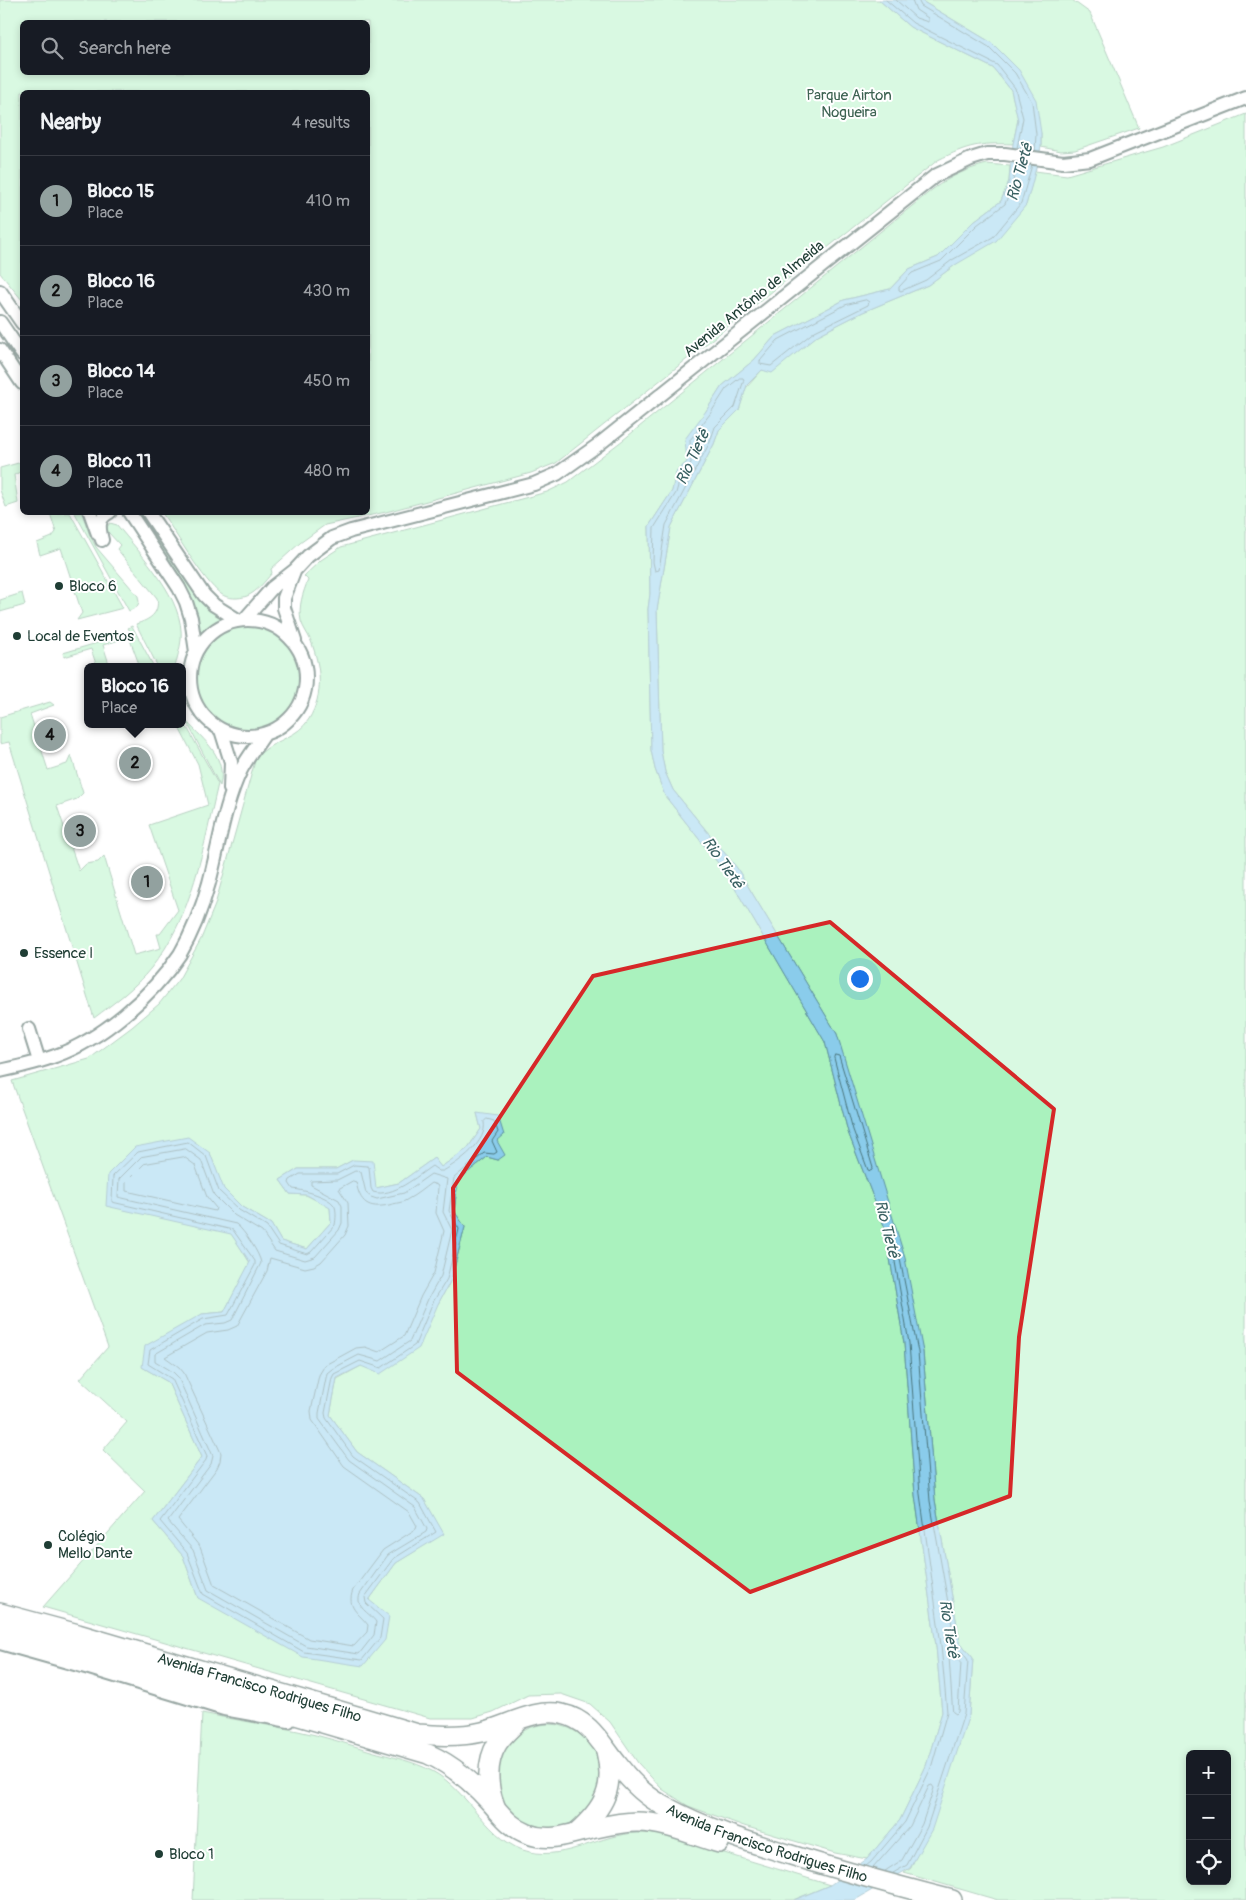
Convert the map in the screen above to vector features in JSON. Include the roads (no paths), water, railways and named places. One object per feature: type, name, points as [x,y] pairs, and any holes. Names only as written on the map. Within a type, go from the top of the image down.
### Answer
[{"type":"main road","name":"Avenida Francisco Rodrigues Filho","points":[[0,1613],[78,1634],[418,1734],[464,1735],[483,1732],[533,1714],[562,1714],[578,1720],[599,1738],[631,1780],[662,1805],[691,1820],[816,1868]]},
{"type":"main road","name":"Avenida Francisco Rodrigues Filho","points":[[0,1628],[428,1754],[457,1769],[508,1823],[529,1834],[546,1838],[559,1837],[618,1824],[653,1823],[911,1895],[952,1900]]},
{"type":"main road","name":"Avenida Francisco Rodrigues Filho","points":[[498,1811],[492,1799],[489,1786],[492,1755],[497,1743],[520,1720]]},
{"type":"main road","points":[[576,1832],[601,1808],[606,1795],[610,1779],[610,1765],[606,1749]]},
{"type":"street","name":"Avenida Antônio de Almeida","points":[[241,620],[272,588],[332,538],[350,530],[534,484],[557,474],[629,420],[935,176],[971,159],[987,154],[1005,154],[1063,162],[1090,159],[1246,98]]},
{"type":"street","points":[[0,291],[20,319]]},
{"type":"street","points":[[0,322],[20,351]]},
{"type":"street","points":[[0,350],[20,381]]},
{"type":"street","points":[[91,515],[97,534],[102,540],[99,523],[103,517],[111,515]]},
{"type":"street","points":[[121,515],[152,547],[186,602],[191,618],[196,652]]},
{"type":"street","points":[[150,515],[204,594],[214,605],[241,620]]},
{"type":"street","name":"Avenida Antônio de Almeida","points":[[295,570],[284,598],[284,608],[296,645],[304,659],[307,675],[306,691],[300,706],[291,719],[278,729],[264,735],[249,737],[235,735],[221,730],[207,719],[196,704],[190,687],[190,669],[196,652],[204,640],[214,631],[226,624],[241,620],[259,620],[274,626],[286,634],[296,645]]},
{"type":"street","name":"Avenida Antônio de Almeida","points":[[221,730],[231,762],[230,802]]},
{"type":"street","name":"Avenida Antônio de Almeida","points":[[0,1071],[56,1056],[88,1040],[115,1021],[148,992],[180,954],[192,932],[203,902],[230,802],[241,771],[264,735]]},
{"type":"street","points":[[29,1029],[39,1061]]},
{"type":"street","points":[[0,1643],[224,1709],[401,1745]]},
{"type":"water","name":"Rio Tietê","points":[[879,0],[920,0],[992,43],[1019,70],[1036,100],[1041,133],[1041,147],[1026,205],[996,241],[955,265],[928,285],[863,312],[818,335],[772,373],[762,370],[747,385],[739,410],[719,430],[714,444],[671,527],[657,610],[661,751],[665,772],[673,790],[737,868],[837,1034],[905,1258],[923,1352],[935,1500],[960,1642],[973,1658],[969,1715],[932,1829],[910,1868],[855,1900],[794,1900],[830,1885],[867,1859],[900,1820],[926,1766],[942,1712],[936,1646],[915,1495],[904,1343],[885,1228],[848,1132],[825,1042],[726,873],[665,796],[655,769],[651,750],[648,609],[650,594],[649,526],[672,491],[676,472],[687,462],[685,439],[722,386],[754,360],[775,336],[844,300],[890,289],[909,269],[938,257],[974,221],[1001,201],[1009,181],[1018,120],[1011,90],[993,68],[910,27]]},
{"type":"water","points":[[477,1113],[498,1116],[504,1135],[497,1141],[505,1155],[498,1160],[487,1157],[458,1180],[454,1211],[465,1227],[451,1280],[438,1304],[419,1348],[380,1374],[361,1366],[337,1378],[330,1415],[357,1452],[424,1499],[444,1534],[396,1563],[369,1600],[389,1616],[385,1640],[363,1666],[303,1657],[198,1598],[183,1556],[153,1521],[202,1457],[168,1382],[142,1367],[145,1346],[202,1314],[224,1312],[250,1262],[231,1234],[106,1206],[108,1174],[135,1147],[188,1137],[210,1153],[224,1189],[242,1207],[271,1224],[281,1241],[307,1249],[331,1222],[330,1208],[307,1195],[290,1194],[280,1180],[298,1169],[336,1169],[353,1160],[373,1161],[376,1188],[399,1183],[434,1158],[441,1167],[467,1149],[481,1129]]},
{"type":"place","name":"Bloco 6","points":[[59,586]]},
{"type":"place","name":"Local de Eventos","points":[[17,636]]},
{"type":"place","name":"Bloco 11","points":[[50,735]]},
{"type":"place","name":"Bloco 16","points":[[135,763]]},
{"type":"place","name":"Bloco 14","points":[[80,831]]},
{"type":"place","name":"Bloco 15","points":[[147,882]]},
{"type":"place","name":"Essence I","points":[[24,953]]},
{"type":"place","name":"Colégio Mello Dante","points":[[48,1545]]},
{"type":"place","name":"Bloco 1","points":[[159,1854]]},
{"type":"park label","name":"Parque Airton Nogueira","points":[[849,104]]}]
